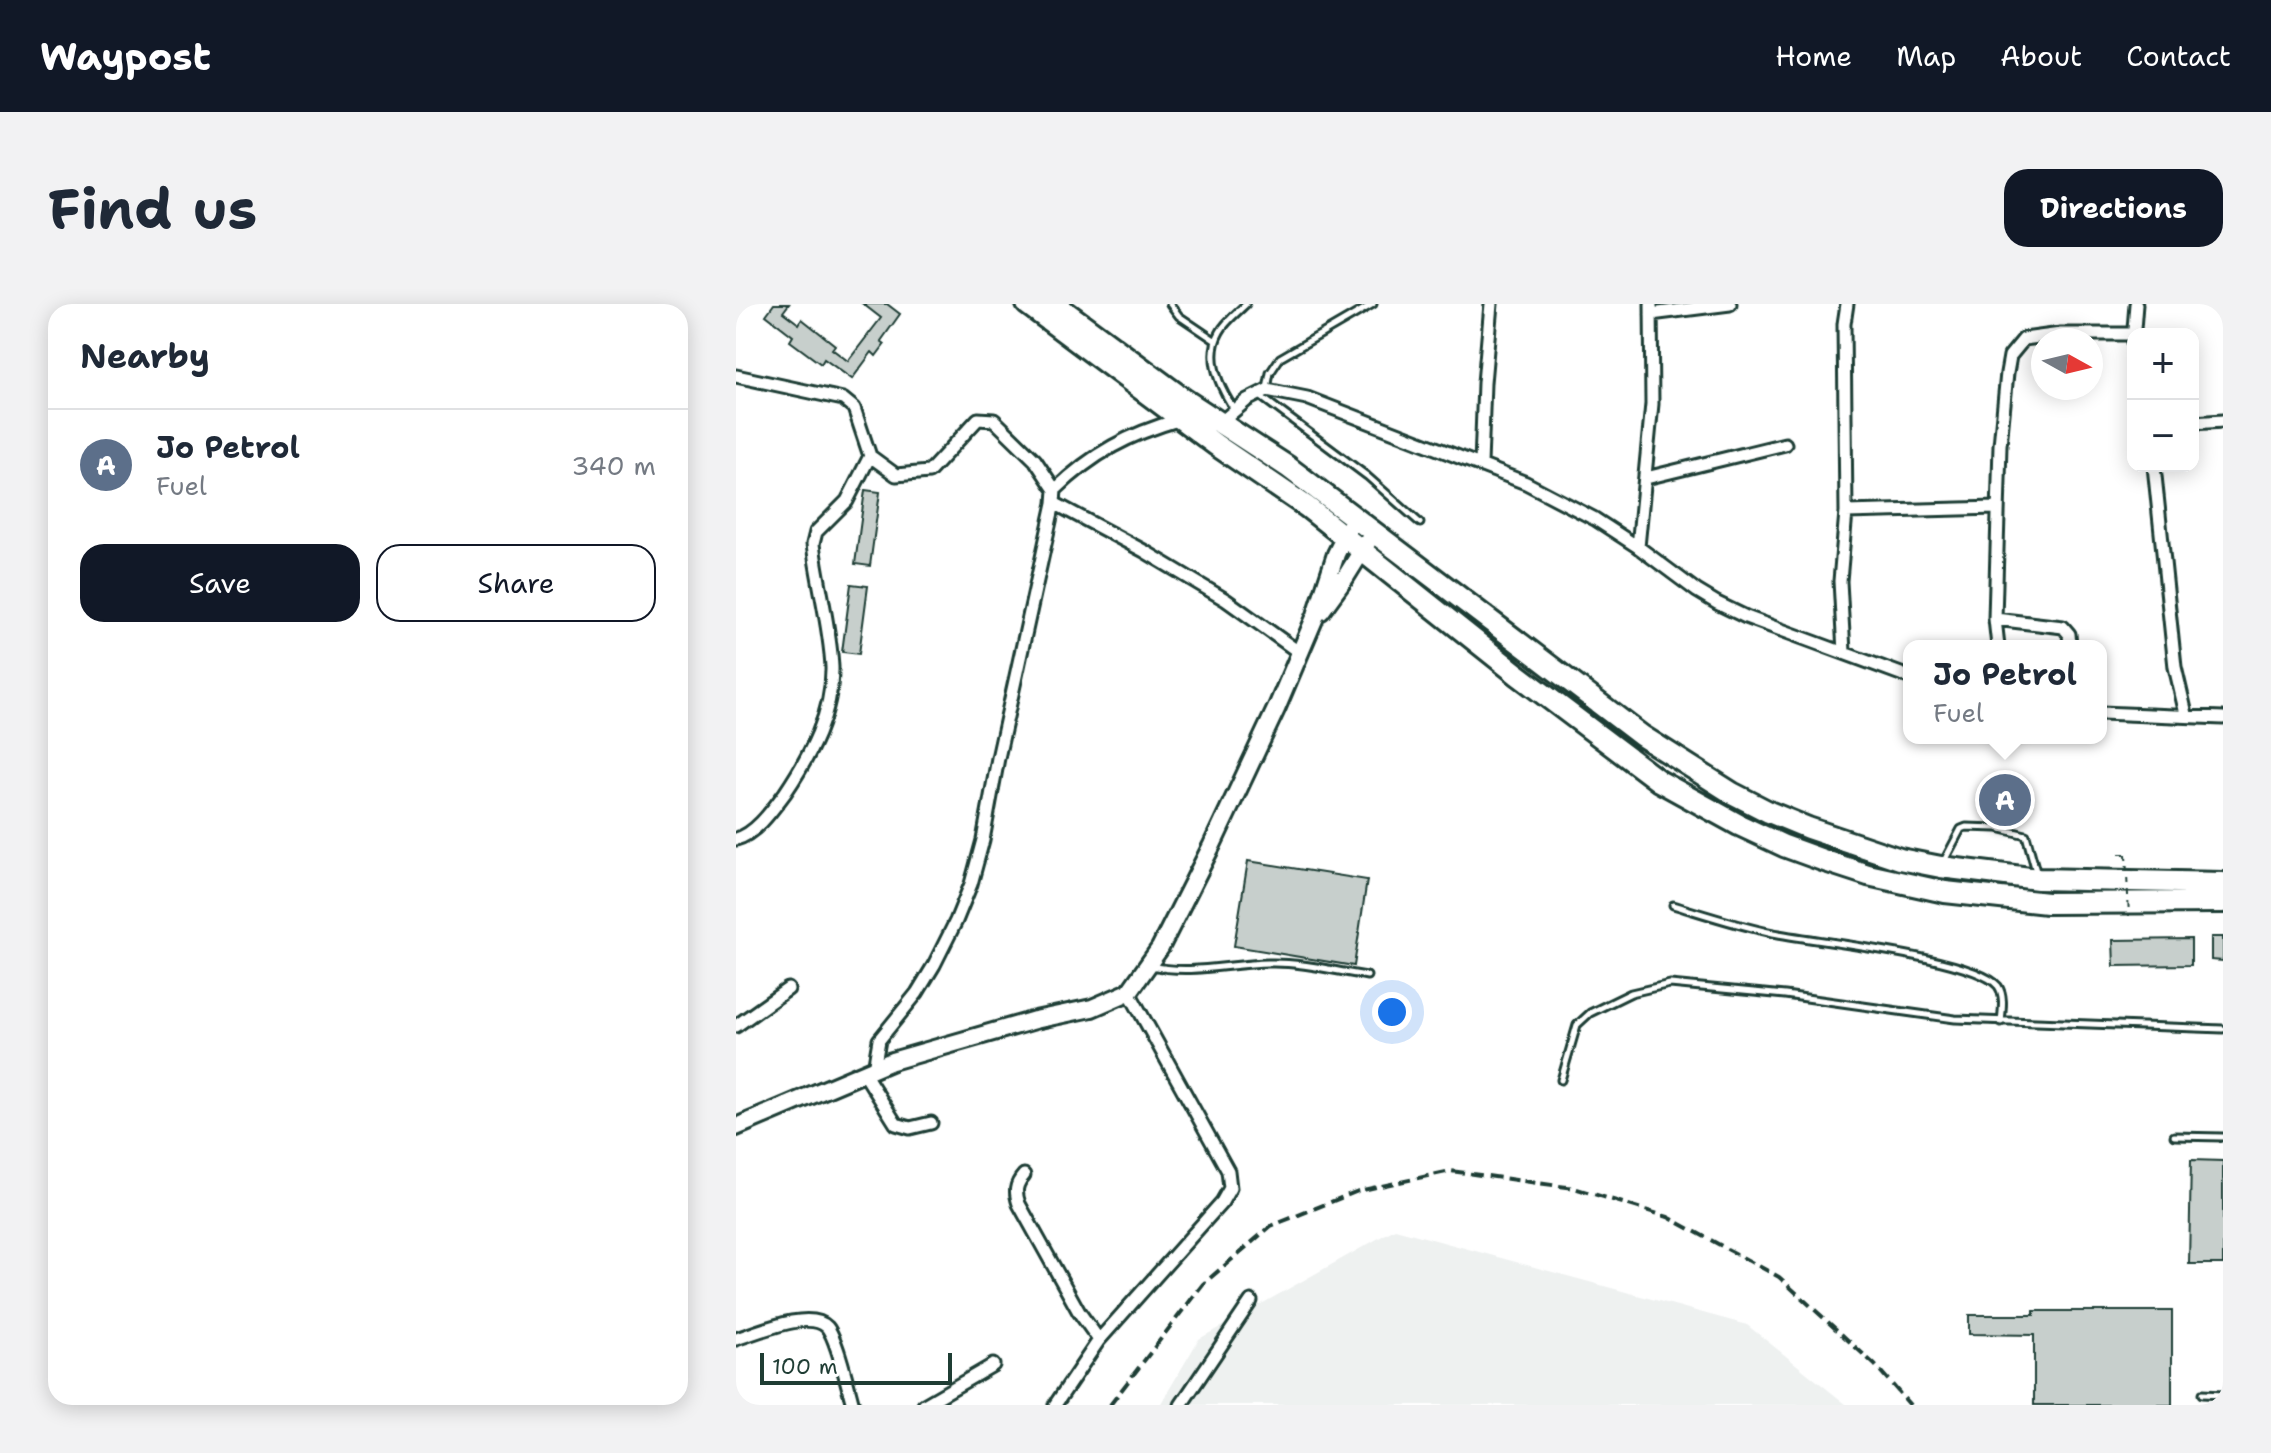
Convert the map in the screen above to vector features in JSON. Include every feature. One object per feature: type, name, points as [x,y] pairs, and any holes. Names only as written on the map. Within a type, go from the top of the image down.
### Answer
[{"type":"highway","points":[[1027,304],[1181,419],[1307,507],[1539,691],[1659,781],[1739,825],[1784,846],[1904,884],[2012,901],[2070,904],[2223,902]]},
{"type":"highway","points":[[1055,304],[1227,416],[1288,467],[1642,736],[1732,793],[1808,828],[1900,859],[1941,867],[2038,879],[2223,883]]},
{"type":"street","points":[[1481,464],[1491,304]]},
{"type":"street","points":[[1638,547],[1652,404],[1651,309],[1730,304]]},
{"type":"street","points":[[1844,652],[1840,581],[1846,512],[1844,324],[1847,304]]},
{"type":"street","points":[[2133,328],[2136,304]]},
{"type":"street","points":[[1997,640],[1997,508],[2007,373],[2015,347],[2024,339],[2061,334],[2127,338]]},
{"type":"street","points":[[736,376],[843,399],[854,408],[870,456],[896,475],[929,472],[978,419],[994,420],[1035,460],[1055,490],[983,840],[971,884],[956,921],[917,993],[879,1040],[869,1071],[896,1124],[910,1128],[931,1123]]},
{"type":"street","points":[[1227,416],[1262,392],[1307,398],[1481,464],[1526,483],[1595,519],[1717,603],[1746,617],[1903,675]]},
{"type":"street","points":[[1055,490],[1077,469],[1122,439],[1181,419]]},
{"type":"street","points":[[2199,423],[2223,421]]},
{"type":"street","points":[[1646,478],[1785,444]]},
{"type":"street","points":[[736,839],[744,837],[773,810],[803,767],[825,719],[832,669],[813,544],[816,532],[847,501],[870,456]]},
{"type":"street","points":[[2155,472],[2175,667],[2186,714]]},
{"type":"street","points":[[1054,503],[1155,557],[1226,600],[1300,653]]},
{"type":"street","points":[[1846,512],[1997,508]]},
{"type":"street","points":[[736,1127],[869,1071],[973,1036],[1092,1008],[1129,992],[1150,966],[1207,856],[1300,653],[1316,615],[1330,567],[1354,517]]},
{"type":"street","points":[[1316,615],[1337,590],[1373,532]]},
{"type":"street","points":[[1995,619],[2063,627],[2070,640]]},
{"type":"street","points":[[2107,713],[2186,714],[2223,718]]},
{"type":"street","points":[[736,1026],[788,989]]},
{"type":"street","points":[[1055,1405],[1099,1340],[1222,1202],[1230,1183],[1228,1171],[1129,992]]},
{"type":"street","points":[[1024,1175],[1017,1183],[1019,1204],[1079,1312],[1099,1340]]},
{"type":"street","points":[[1181,1405],[1251,1301]]},
{"type":"street","points":[[736,1339],[795,1321],[817,1321],[826,1327],[832,1337],[853,1405]]},
{"type":"street","points":[[924,1405],[993,1365]]},
{"type":"lane","points":[[1170,304],[1179,316],[1216,341]]},
{"type":"lane","points":[[1227,416],[1215,366],[1216,341],[1220,331],[1246,304]]},
{"type":"lane","points":[[1373,304],[1280,358],[1262,392],[1420,523]]},
{"type":"lane","points":[[1941,867],[1961,829],[1997,828],[2026,835],[2038,879]]},
{"type":"lane","points":[[1673,905],[1773,933],[1951,964],[1982,974],[2000,989],[2003,1001],[2001,1022]]},
{"type":"lane","points":[[1150,966],[1169,971],[1191,971],[1267,963],[1289,964],[1367,976]]},
{"type":"lane","points":[[1561,1080],[1577,1025],[1590,1013],[1631,993],[1670,984],[1785,995],[1955,1019],[2223,1029]]},
{"type":"lane","points":[[2174,1136],[2223,1137]]},
{"type":"lane","points":[[2202,1394],[2223,1395]]},
{"type":"path","points":[[2119,854],[2126,854],[2129,916]]},
{"type":"shaded area","points":[[1395,1229],[1747,1325],[1847,1405],[1160,1405],[1199,1339]]},
{"type":"building","points":[[774,304],[789,304],[783,312],[799,324],[802,319],[835,345],[832,349],[848,361],[881,318],[863,304],[887,304],[900,314],[881,341],[885,344],[876,356],[872,352],[852,379],[824,359],[821,364],[790,341],[793,336],[766,315]]},
{"type":"building","points":[[865,490],[880,492],[870,566],[855,564]]},
{"type":"building","points":[[851,584],[868,586],[859,654],[842,652]]},
{"type":"building","points":[[1989,779],[2027,784],[2026,796],[2014,794],[2017,824],[1988,819],[1999,792],[1987,791]]},
{"type":"building","points":[[1248,861],[1367,880],[1354,966],[1234,946]]},
{"type":"building","points":[[2211,937],[2223,937],[2223,961],[2211,960]]},
{"type":"building","points":[[2191,939],[2191,965],[2114,966],[2113,940]]},
{"type":"building","points":[[2191,1160],[2223,1161],[2223,1264],[2189,1264]]},
{"type":"building","points":[[2034,1311],[2172,1311],[2172,1405],[2034,1405],[2034,1335],[1969,1334],[1969,1315],[2034,1315]]},
{"type":"railway","points":[[1110,1405],[1203,1284],[1271,1226],[1358,1191],[1451,1171],[1574,1188],[1668,1217],[1779,1277],[1875,1365],[1910,1405]]},
{"type":"place","name":"Jo Petrol","points":[[2005,800]]}]
